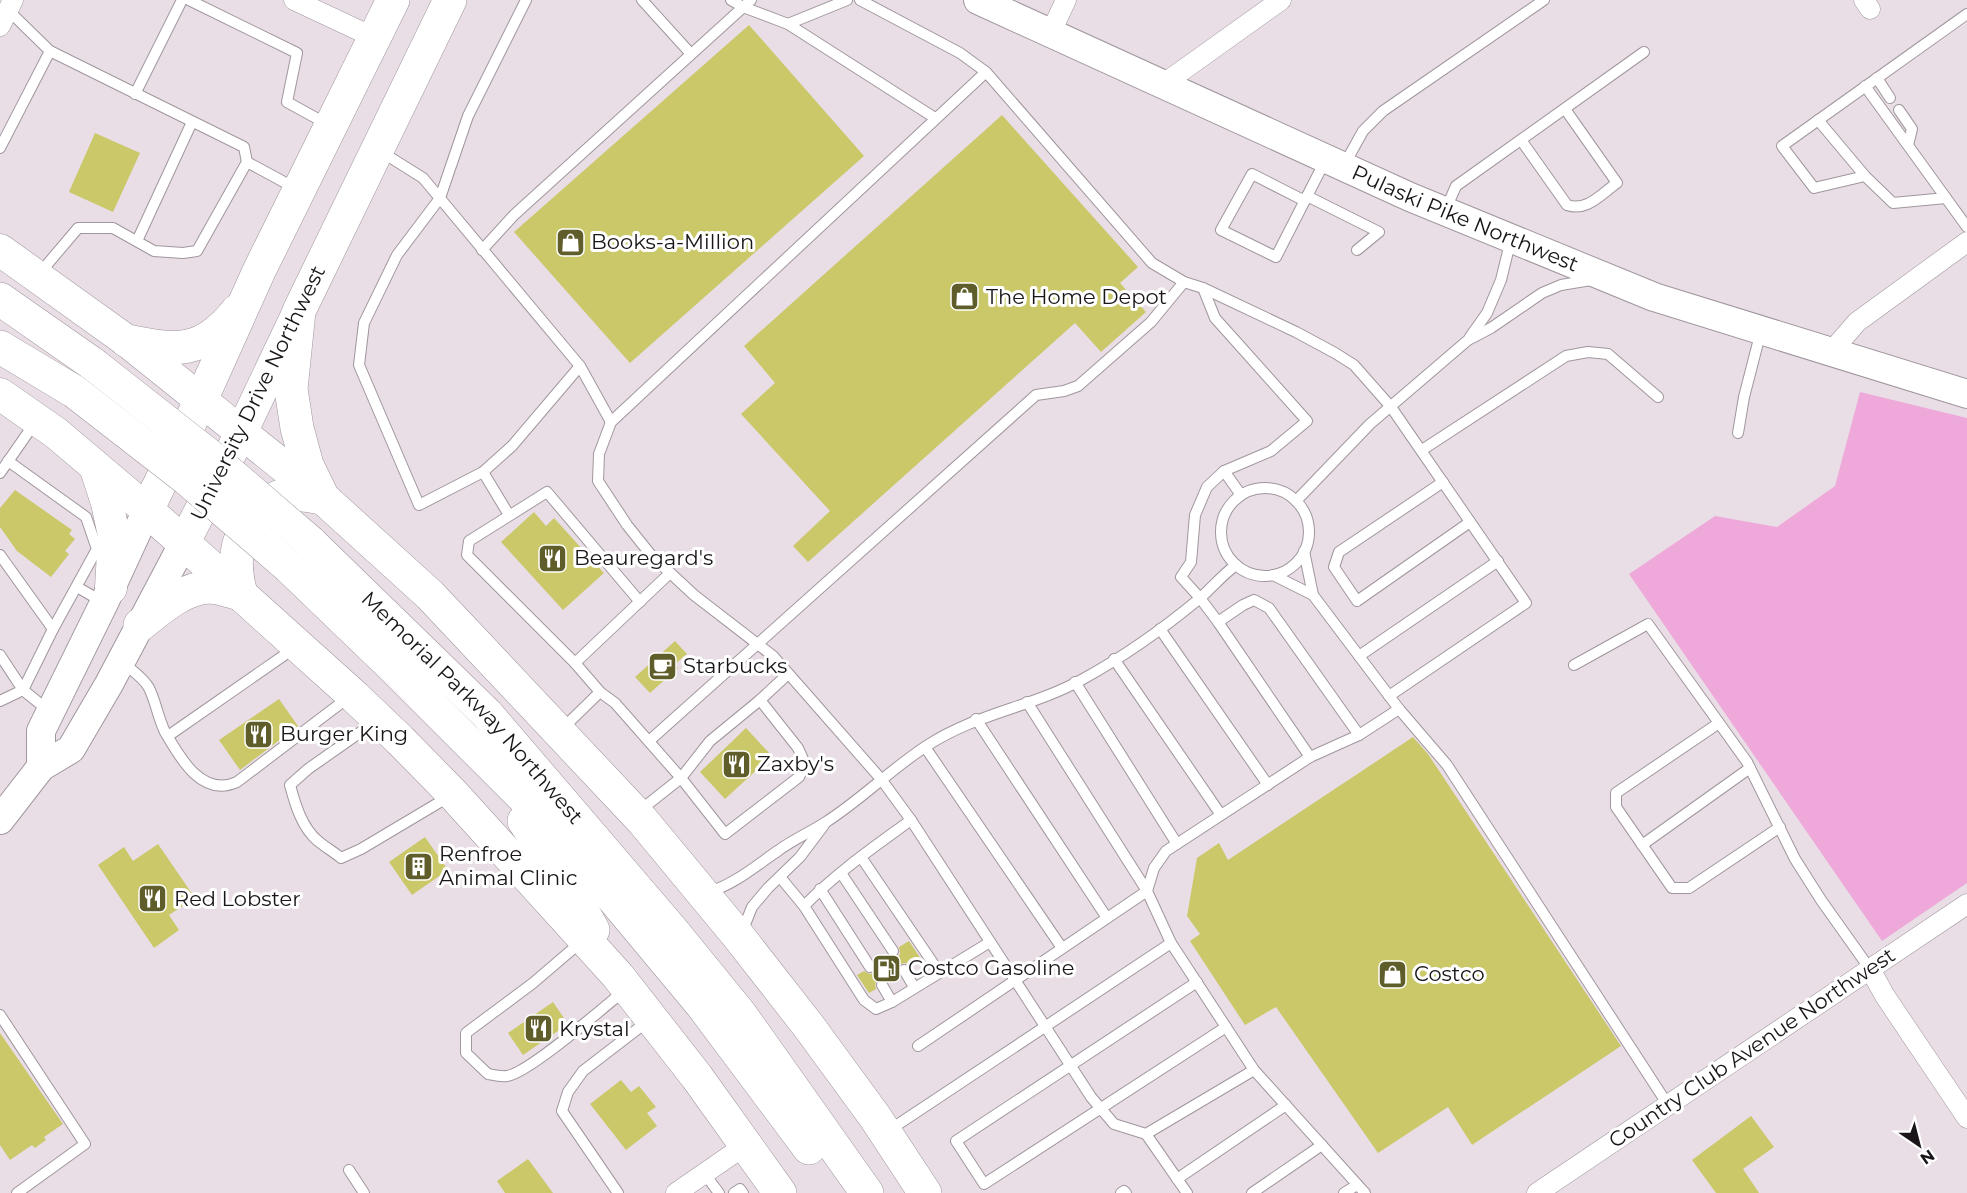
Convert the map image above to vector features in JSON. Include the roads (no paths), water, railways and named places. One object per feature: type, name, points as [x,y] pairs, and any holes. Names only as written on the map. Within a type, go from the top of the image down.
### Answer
[{"type":"highway","points":[[393,0],[298,190],[201,400],[147,510],[378,720],[453,794],[623,982],[747,1144],[780,1193]]},
{"type":"highway","name":"University Drive Northwest","points":[[299,311],[450,0]]},
{"type":"highway","name":"Memorial Parkway Northwest","points":[[0,299],[93,364],[210,456],[310,542],[487,714],[671,929],[741,1015],[867,1193]]},
{"type":"highway","points":[[126,341],[163,348],[184,348],[199,343],[230,320],[245,301]]},
{"type":"highway","points":[[299,311],[291,389],[297,428],[307,465],[323,498],[430,596],[636,814],[739,937],[810,1028],[925,1193]]},
{"type":"highway","name":"Memorial Parkway Northwest","points":[[0,346],[75,392],[187,479],[289,567],[536,810],[577,855],[702,1005],[840,1193]]},
{"type":"highway","points":[[241,594],[235,567],[240,538],[249,522],[278,496],[294,493],[323,498]]},
{"type":"highway","points":[[140,625],[166,604],[183,595],[209,587],[241,594]]},
{"type":"highway","points":[[487,714],[531,744],[584,792],[668,852]]},
{"type":"highway","points":[[456,731],[518,812],[577,901],[623,982]]},
{"type":"main road","name":"Pulaski Pike Northwest","points":[[978,0],[1334,163],[1606,278],[1654,297],[1967,394]]},
{"type":"main road","points":[[0,250],[126,341],[323,498]]},
{"type":"main road","name":"University Drive Northwest","points":[[1,816],[41,766],[70,749],[121,661],[183,544],[241,433],[299,311]]},
{"type":"main road","points":[[46,427],[82,438],[95,436],[120,417],[139,390],[142,371],[126,341]]},
{"type":"main road","points":[[0,393],[95,465],[147,510],[49,711],[41,731],[41,766]]},
{"type":"main road","points":[[95,465],[114,535],[107,596]]},
{"type":"street","points":[[294,0],[375,38]]},
{"type":"street","points":[[1050,34],[1066,0]]},
{"type":"street","points":[[1162,85],[1275,2]]},
{"type":"street","points":[[1832,352],[1857,321],[1967,242]]},
{"type":"street","name":"Country Club Avenue Northwest","points":[[1537,1193],[1967,903]]},
{"type":"street","points":[[1870,969],[1885,996],[1967,1118]]},
{"type":"street","points":[[676,1193],[747,1144]]},
{"type":"lane","points":[[135,94],[182,0]]},
{"type":"lane","points":[[189,0],[297,54],[287,102],[330,126]]},
{"type":"lane","points":[[526,0],[468,117],[440,198],[397,255],[364,324],[359,365],[419,505],[483,472],[512,446],[580,366]]},
{"type":"lane","points":[[642,0],[691,54]]},
{"type":"lane","points":[[731,0],[747,4],[788,24],[935,118]]},
{"type":"lane","points":[[788,24],[847,0]]},
{"type":"lane","points":[[860,0],[960,53],[986,72],[1152,263],[1184,282],[1203,288],[1335,353],[1354,365],[1391,407],[1526,603],[1389,696]]},
{"type":"lane","points":[[1357,250],[1379,232],[1306,198],[1278,188],[1252,174],[1221,230],[1276,257],[1306,198],[1334,163],[1383,111],[1544,0]]},
{"type":"lane","points":[[482,250],[514,215],[747,4]]},
{"type":"lane","points":[[7,12],[50,51],[244,147],[247,162],[197,251],[183,254],[154,251],[113,228],[78,228],[37,277]]},
{"type":"lane","points":[[1865,176],[1814,188],[1782,146],[1967,14]]},
{"type":"lane","points":[[0,148],[50,51]]},
{"type":"lane","points":[[1445,211],[1456,186],[1644,52]]},
{"type":"lane","points":[[986,72],[611,422],[599,454],[598,481],[627,525],[651,555],[694,594],[773,656],[880,779],[911,820],[1100,1108],[1114,1124],[1146,1134],[1186,1193]]},
{"type":"lane","points":[[1877,78],[1890,98]]},
{"type":"lane","points":[[1865,86],[1967,227]]},
{"type":"lane","points":[[1521,140],[1567,205],[1576,208],[1584,207],[1617,183],[1565,109]]},
{"type":"lane","points":[[1899,110],[1912,129],[1908,145]]},
{"type":"lane","points":[[1818,120],[1865,176],[1893,203],[1946,198]]},
{"type":"lane","points":[[137,241],[192,122]]},
{"type":"lane","points":[[376,149],[423,178],[580,366],[611,422]]},
{"type":"lane","points":[[247,162],[298,190]]},
{"type":"lane","points":[[1272,200],[1278,188]]},
{"type":"lane","points":[[1251,246],[1256,235]]},
{"type":"lane","points":[[1468,340],[1487,313],[1501,280],[1511,239]]},
{"type":"lane","points":[[1296,501],[1370,424],[1468,340],[1491,328],[1542,293],[1561,285],[1606,278]]},
{"type":"lane","points":[[649,741],[1036,395],[1064,391],[1078,386],[1151,322],[1184,282]]},
{"type":"lane","points":[[1203,288],[1215,318],[1307,421],[1270,451],[1224,471],[1207,487],[1195,515],[1191,562],[1181,577],[1218,622],[1310,757]]},
{"type":"lane","points":[[1738,433],[1744,397],[1761,330]]},
{"type":"lane","points":[[1422,450],[1566,357],[1588,352],[1608,354],[1658,396]]},
{"type":"lane","points":[[0,473],[8,461],[46,427]]},
{"type":"lane","points":[[0,701],[23,690],[97,549],[86,518],[8,461]]},
{"type":"lane","points":[[1224,471],[1241,495]]},
{"type":"lane","points":[[483,472],[509,515]]},
{"type":"lane","points":[[1443,482],[1339,552],[1334,567],[1357,601],[1470,522]]},
{"type":"lane","points":[[1258,488],[1272,488],[1285,492],[1296,501],[1309,525],[1304,551],[1296,563],[1285,571],[1273,575],[1253,574],[1236,565],[1224,547],[1221,527],[1225,513],[1233,501],[1258,488]]},
{"type":"lane","points":[[640,602],[547,492],[469,541],[467,555],[575,663],[600,692],[615,703],[681,778],[725,834],[799,777],[805,764],[798,748],[760,700]]},
{"type":"lane","points":[[1304,551],[1313,595],[1398,709],[1447,765],[1668,1105]]},
{"type":"lane","points":[[0,555],[53,629]]},
{"type":"lane","points":[[1359,656],[1498,561]]},
{"type":"lane","points":[[703,894],[720,889],[736,880],[791,841],[826,822],[880,779],[950,731],[1075,682],[1147,639],[1200,598],[1236,565]]},
{"type":"lane","points":[[575,663],[670,573]]},
{"type":"lane","points":[[1273,575],[1313,595]]},
{"type":"lane","points":[[77,587],[107,596]]},
{"type":"lane","points":[[1218,622],[1254,600],[1269,608],[1359,735]]},
{"type":"lane","points":[[1574,665],[1648,624],[1750,768],[1795,859],[1870,969]]},
{"type":"lane","points":[[1160,629],[1268,785]]},
{"type":"lane","points":[[168,736],[298,646]]},
{"type":"lane","points":[[0,655],[23,690],[49,711]]},
{"type":"lane","points":[[1114,659],[1221,814]]},
{"type":"lane","points":[[121,661],[148,686],[168,736],[191,771],[200,779],[216,787],[229,785],[246,775],[351,695]]},
{"type":"lane","points":[[636,814],[681,778],[710,741],[788,674]]},
{"type":"lane","points":[[1075,682],[1177,844]]},
{"type":"lane","points":[[560,732],[600,692]]},
{"type":"lane","points":[[1027,702],[1147,891],[1172,942],[1254,1070],[1361,1189],[1344,1193]]},
{"type":"lane","points":[[918,1046],[1147,891],[1154,868],[1166,851],[1310,757],[1359,735],[1398,709]]},
{"type":"lane","points":[[976,719],[1107,918]]},
{"type":"lane","points":[[378,720],[308,770],[290,786],[303,822],[316,840],[341,858],[361,849],[453,794]]},
{"type":"lane","points":[[1719,723],[1616,793],[1616,807],[1672,888],[1689,888],[1780,827]]},
{"type":"lane","points":[[925,747],[1062,948]]},
{"type":"lane","points":[[1642,845],[1750,768]]},
{"type":"lane","points":[[804,906],[841,873],[911,820]]},
{"type":"lane","points":[[739,937],[752,908],[768,888],[800,857],[826,822]]},
{"type":"lane","points":[[861,857],[939,972]]},
{"type":"lane","points":[[841,873],[893,951]]},
{"type":"lane","points":[[780,877],[804,906],[864,1000],[876,1009],[892,1002],[990,942]]},
{"type":"lane","points":[[820,890],[870,967]]},
{"type":"lane","points":[[584,940],[533,983],[466,1033],[466,1053],[488,1074],[508,1076],[531,1063],[565,1038],[623,982]]},
{"type":"lane","points":[[885,1133],[1172,942]]},
{"type":"lane","points":[[904,970],[914,987]]},
{"type":"lane","points":[[1197,982],[956,1141],[984,1184],[1226,1027]]},
{"type":"lane","points":[[882,985],[892,1002]]},
{"type":"lane","points":[[0,1015],[85,1144],[17,1193]]},
{"type":"lane","points":[[618,1193],[561,1111],[568,1092],[583,1071],[651,1019]]},
{"type":"lane","points":[[1146,1134],[1254,1070]]},
{"type":"lane","points":[[1177,1179],[1286,1105]]},
{"type":"lane","points":[[1252,1193],[1322,1145]]},
{"type":"lane","points":[[349,1170],[364,1193]]},
{"type":"lane","points":[[704,1173],[719,1193]]},
{"type":"lane","points":[[734,1193],[740,1189],[743,1193]]},
{"type":"lane","points":[[1121,1193],[1124,1191],[1126,1193]]},
{"type":"place","name":"Books-a-Million","points":[[570,242]]},
{"type":"place","name":"The Home Depot","points":[[965,297]]},
{"type":"place","name":"Beauregard's","points":[[553,558]]},
{"type":"place","name":"Starbucks","points":[[662,666]]},
{"type":"place","name":"Burger King","points":[[259,734]]},
{"type":"place","name":"Zaxby's","points":[[736,764]]},
{"type":"place","name":"Renfroe Animal Clinic","points":[[418,866]]},
{"type":"place","name":"Red Lobster","points":[[153,899]]},
{"type":"place","name":"Costco Gasoline","points":[[887,968]]},
{"type":"place","name":"Costco","points":[[1393,974]]},
{"type":"place","name":"Krystal","points":[[538,1029]]}]
